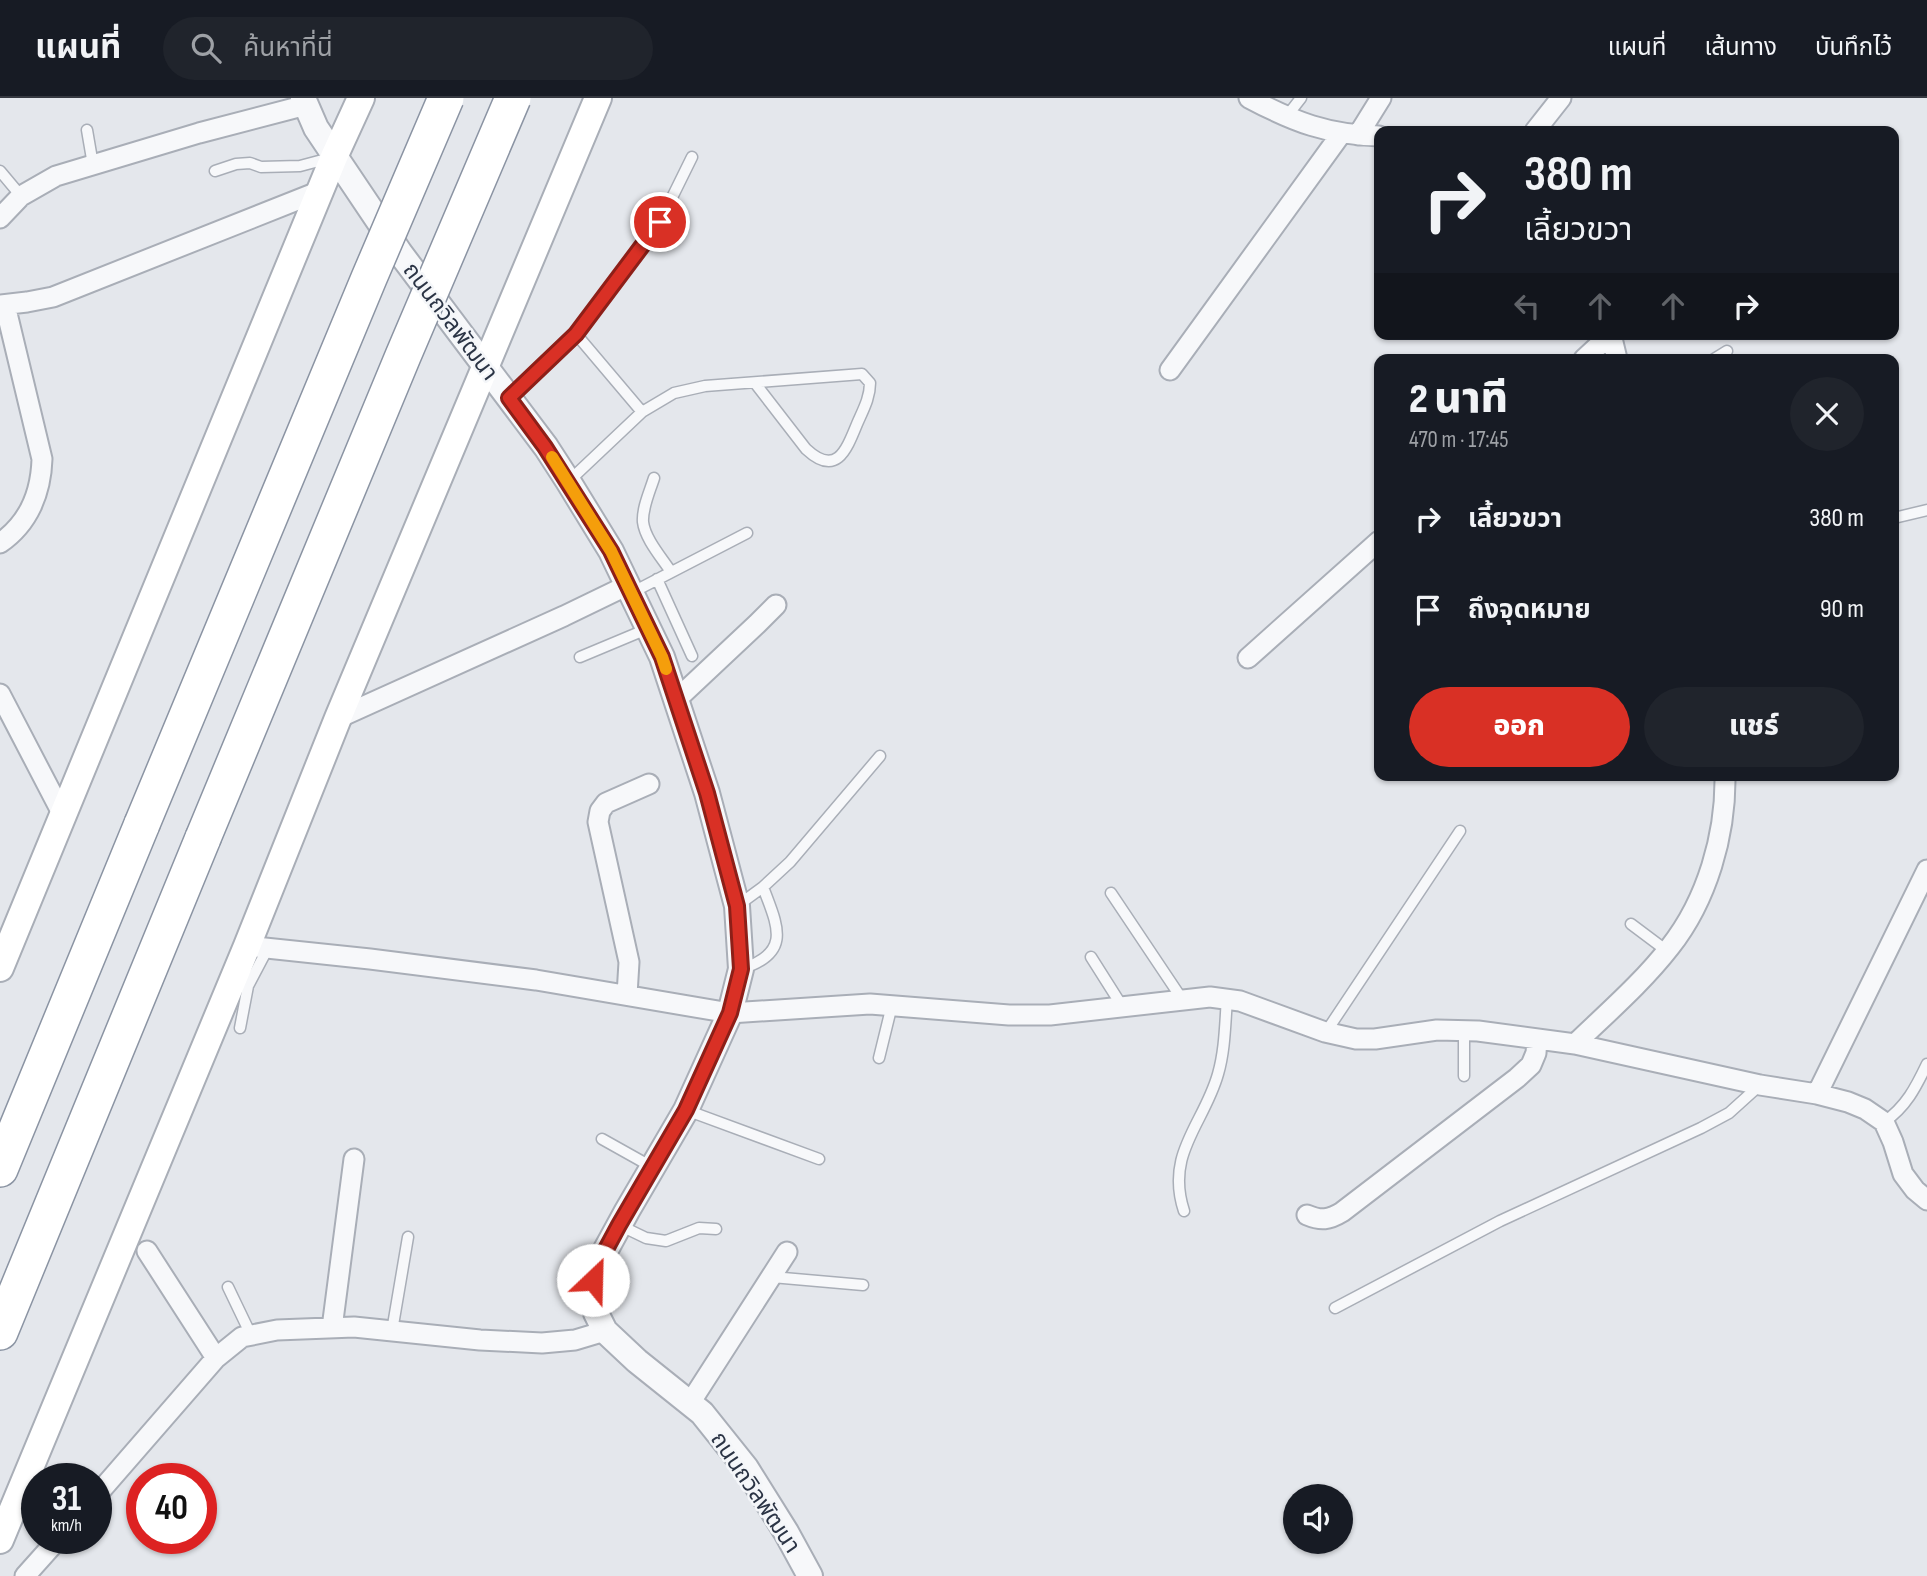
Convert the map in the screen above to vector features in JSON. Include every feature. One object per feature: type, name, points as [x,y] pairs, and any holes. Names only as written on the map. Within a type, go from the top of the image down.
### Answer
[{"type":"highway","points":[[0,1169],[446,98]]},
{"type":"highway","points":[[0,1332],[398,368],[513,98]]},
{"type":"main road","points":[[1,965],[360,98]]},
{"type":"main road","points":[[0,1540],[257,947],[338,718],[598,98]]},
{"type":"street","points":[[1249,98],[1321,129],[1374,136]]},
{"type":"street","points":[[1170,370],[1350,134],[1381,98]]},
{"type":"street","points":[[1539,126],[1561,98]]},
{"type":"street","name":"ถนนถวิลพัฒนา","points":[[305,102],[316,128],[334,157],[400,253],[568,481],[611,551],[662,657],[707,793],[737,906],[741,969],[730,1013],[686,1110],[597,1266],[593,1280],[596,1313],[605,1331],[637,1361],[702,1413],[746,1468],[810,1576]]},
{"type":"street","points":[[0,218],[21,196],[57,176],[305,102]]},
{"type":"street","points":[[0,543],[23,522],[41,479],[41,458],[3,305],[53,297],[320,191]]},
{"type":"street","points":[[1589,354],[1605,340]]},
{"type":"street","points":[[1248,658],[1374,545]]},
{"type":"street","points":[[338,718],[564,615],[630,589]]},
{"type":"street","points":[[676,700],[776,604]]},
{"type":"street","points":[[0,694],[63,815]]},
{"type":"street","points":[[1575,1044],[1651,970],[1689,918],[1717,848],[1725,804],[1725,781]]},
{"type":"street","points":[[627,995],[629,962],[598,822],[600,811],[607,803],[649,784]]},
{"type":"street","points":[[1817,1094],[1927,870]]},
{"type":"street","points":[[257,947],[370,958],[536,980],[730,1013],[870,1004],[1009,1015],[1050,1014],[1210,997],[1260,1007],[1325,1032],[1356,1039],[1437,1030],[1575,1044],[1760,1085],[1817,1094],[1865,1109],[1884,1122],[1903,1174],[1914,1190],[1927,1200]]},
{"type":"street","points":[[1307,1215],[1316,1219],[1335,1217],[1397,1171],[1531,1065],[1536,1053],[1537,1039]]},
{"type":"street","points":[[332,1328],[354,1159]]},
{"type":"street","points":[[147,1251],[216,1358]]},
{"type":"street","points":[[690,1404],[787,1252]]},
{"type":"street","points":[[112,1478],[216,1358],[242,1337],[277,1330],[354,1327],[481,1340],[542,1343],[575,1340],[605,1331]]},
{"type":"street","points":[[25,1576],[45,1554]]},
{"type":"lane","points":[[1287,116],[1301,98]]},
{"type":"lane","points":[[87,130],[93,165]]},
{"type":"lane","points":[[215,171],[236,164],[250,163],[261,167],[300,166],[334,157]]},
{"type":"lane","points":[[509,398],[576,334],[660,222],[692,157]]},
{"type":"lane","points":[[0,171],[21,196]]},
{"type":"lane","points":[[576,334],[642,412]]},
{"type":"lane","points":[[1722,354],[1727,351]]},
{"type":"lane","points":[[568,481],[642,412],[674,393],[705,386],[862,374],[870,383],[870,395],[846,452],[834,461],[825,462],[816,459],[806,449],[755,383]]},
{"type":"lane","points":[[654,478],[643,524],[671,572]]},
{"type":"lane","points":[[1899,517],[1927,510]]},
{"type":"lane","points":[[630,589],[657,579],[747,533]]},
{"type":"lane","points":[[657,579],[692,656]]},
{"type":"lane","points":[[580,657],[649,628]]},
{"type":"lane","points":[[737,906],[790,862],[880,756]]},
{"type":"lane","points":[[1325,1032],[1460,831]]},
{"type":"lane","points":[[741,969],[768,957],[776,941],[778,927],[763,887]]},
{"type":"lane","points":[[1111,893],[1182,999]]},
{"type":"lane","points":[[1631,924],[1667,951]]},
{"type":"lane","points":[[240,1028],[257,947]]},
{"type":"lane","points":[[1091,957],[1122,1006]]},
{"type":"lane","points":[[1184,1211],[1177,1182],[1184,1148],[1218,1075],[1227,999]]},
{"type":"lane","points":[[879,1058],[892,1005]]},
{"type":"lane","points":[[1464,1031],[1464,1076]]},
{"type":"lane","points":[[1884,1122],[1895,1114],[1911,1095],[1927,1063]]},
{"type":"lane","points":[[1335,1308],[1500,1221],[1701,1128],[1735,1108],[1760,1085]]},
{"type":"lane","points":[[686,1110],[819,1159]]},
{"type":"lane","points":[[602,1139],[652,1167]]},
{"type":"lane","points":[[619,1225],[646,1238],[666,1241],[699,1228],[716,1229]]},
{"type":"lane","points":[[392,1331],[408,1237]]},
{"type":"lane","points":[[771,1277],[863,1285]]},
{"type":"lane","points":[[228,1287],[251,1335]]},
{"type":"slow traffic","points":[[552,457],[611,551],[666,669]]},
{"type":"route","points":[[593,1280],[597,1266],[619,1225],[686,1110],[730,1013],[741,969],[737,906],[707,793],[662,657],[611,551],[568,481],[509,398],[576,334],[660,222]]}]
